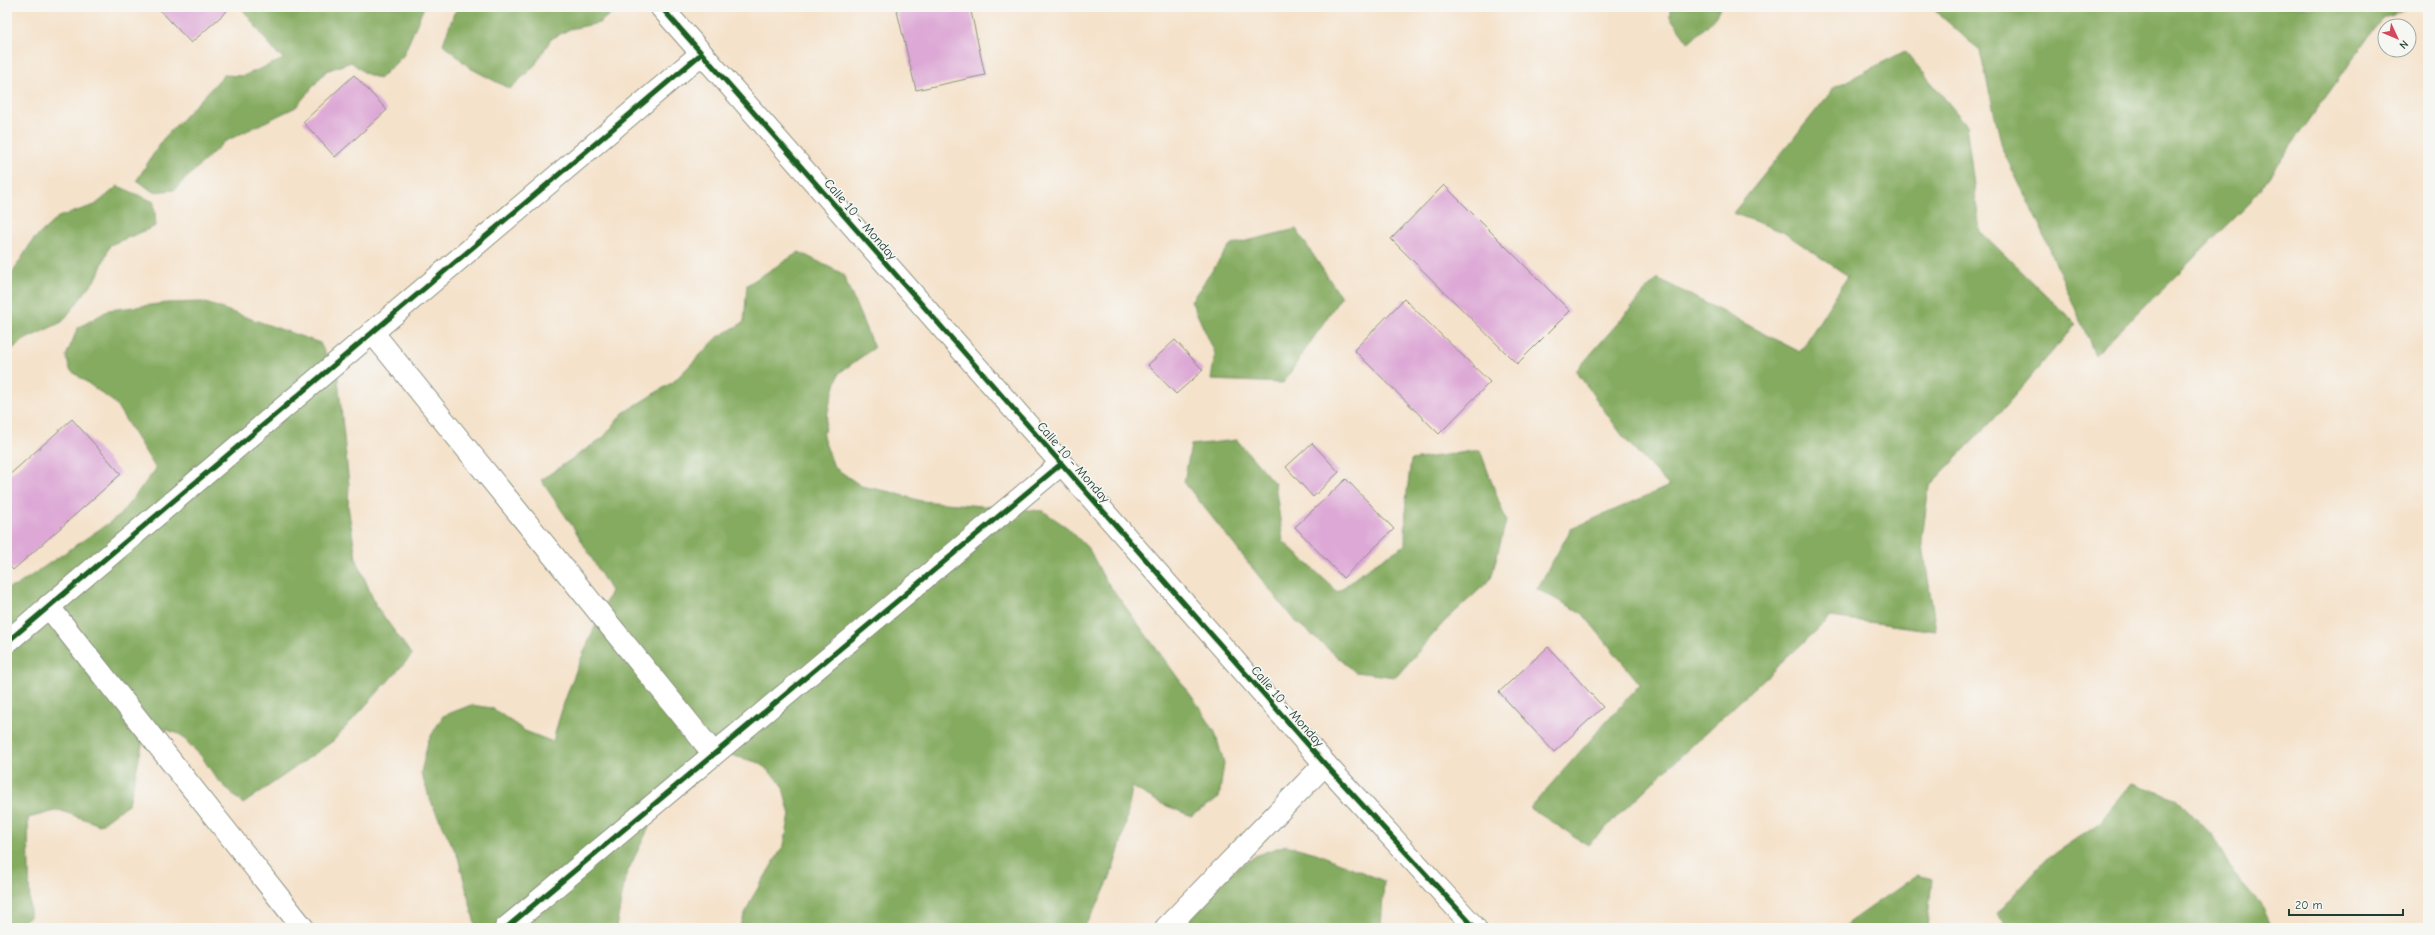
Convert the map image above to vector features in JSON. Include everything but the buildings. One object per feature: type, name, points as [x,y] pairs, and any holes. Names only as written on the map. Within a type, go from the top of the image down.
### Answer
[{"type":"street","name":"Calle 10 - Monday","points":[[661,7],[1325,764],[1475,928]]},
{"type":"street","points":[[7,642],[701,54]]},
{"type":"street","points":[[372,332],[714,754]]},
{"type":"street","points":[[506,928],[1061,464]]},
{"type":"street","points":[[48,606],[303,928]]},
{"type":"street","points":[[1166,928],[1325,764]]},
{"type":"green space","points":[[241,7],[424,7],[403,56],[379,79],[365,73],[351,62],[326,71],[296,107],[224,142],[174,190],[153,192],[137,180],[163,139],[224,75],[243,76],[284,59],[275,52]]},
{"type":"green space","points":[[459,7],[619,7],[599,23],[570,29],[551,39],[535,65],[510,89],[470,68],[443,44],[454,13]]},
{"type":"green space","points":[[1670,7],[1721,7],[1714,19],[1689,43],[1670,17]]},
{"type":"green space","points":[[1931,7],[2413,7],[2382,18],[2377,18],[2377,25],[2251,202],[2095,355],[2040,226],[2003,151],[1980,51]]},
{"type":"green space","points":[[1905,51],[1966,124],[1980,231],[2076,324],[1998,415],[1929,486],[1922,539],[1936,631],[1831,617],[1657,778],[1588,845],[1530,808],[1640,684],[1582,613],[1537,589],[1571,529],[1669,486],[1624,438],[1576,371],[1657,278],[1800,352],[1848,276],[1783,232],[1733,213],[1835,87]]},
{"type":"green space","points":[[118,186],[154,202],[156,226],[110,245],[97,277],[62,322],[24,340],[7,353],[7,281],[33,240],[58,217],[95,205]]},
{"type":"green space","points":[[1296,229],[1341,297],[1283,383],[1211,380],[1215,353],[1191,301],[1230,245]]},
{"type":"green space","points":[[799,252],[843,274],[874,348],[839,373],[830,402],[823,437],[834,467],[861,486],[891,492],[921,501],[1043,511],[1068,528],[1089,549],[1104,578],[1198,705],[1215,732],[1224,764],[1219,798],[1191,816],[1162,804],[1132,787],[1121,843],[1116,860],[1102,895],[1083,928],[739,928],[752,898],[784,845],[790,815],[782,784],[760,763],[727,754],[654,817],[626,875],[616,928],[476,928],[458,857],[431,802],[421,773],[428,741],[443,716],[471,705],[492,708],[525,731],[553,742],[571,684],[611,591],[575,530],[541,480],[604,437],[623,413],[673,382],[718,337],[744,322],[747,285]]},
{"type":"green space","points":[[203,302],[320,343],[338,378],[349,485],[348,506],[356,558],[376,606],[412,655],[333,741],[243,804],[216,778],[202,757],[179,734],[147,723],[129,803],[100,825],[59,810],[28,818],[30,917],[7,927],[7,588],[16,586],[119,516],[156,469],[115,403],[70,370],[66,356],[78,328],[109,310],[167,303]]},
{"type":"green space","points":[[1237,440],[1275,484],[1283,541],[1338,592],[1366,569],[1405,545],[1406,500],[1411,460],[1480,450],[1506,521],[1491,579],[1444,622],[1396,677],[1355,672],[1293,619],[1184,482],[1191,445]]},
{"type":"green space","points":[[2132,783],[2176,798],[2213,836],[2233,873],[2260,903],[2271,928],[2008,928],[1996,914],[2046,859],[2099,823]]},
{"type":"green space","points":[[1286,845],[1316,853],[1384,881],[1381,928],[1176,928],[1228,875],[1257,855]]},
{"type":"green space","points":[[1916,875],[1932,879],[1927,928],[1844,928],[1849,922]]},
{"type":"cycle path","points":[[661,7],[1325,764],[1475,928]]},
{"type":"cycle path","points":[[7,642],[701,54]]},
{"type":"cycle path","points":[[506,928],[1061,464]]}]
